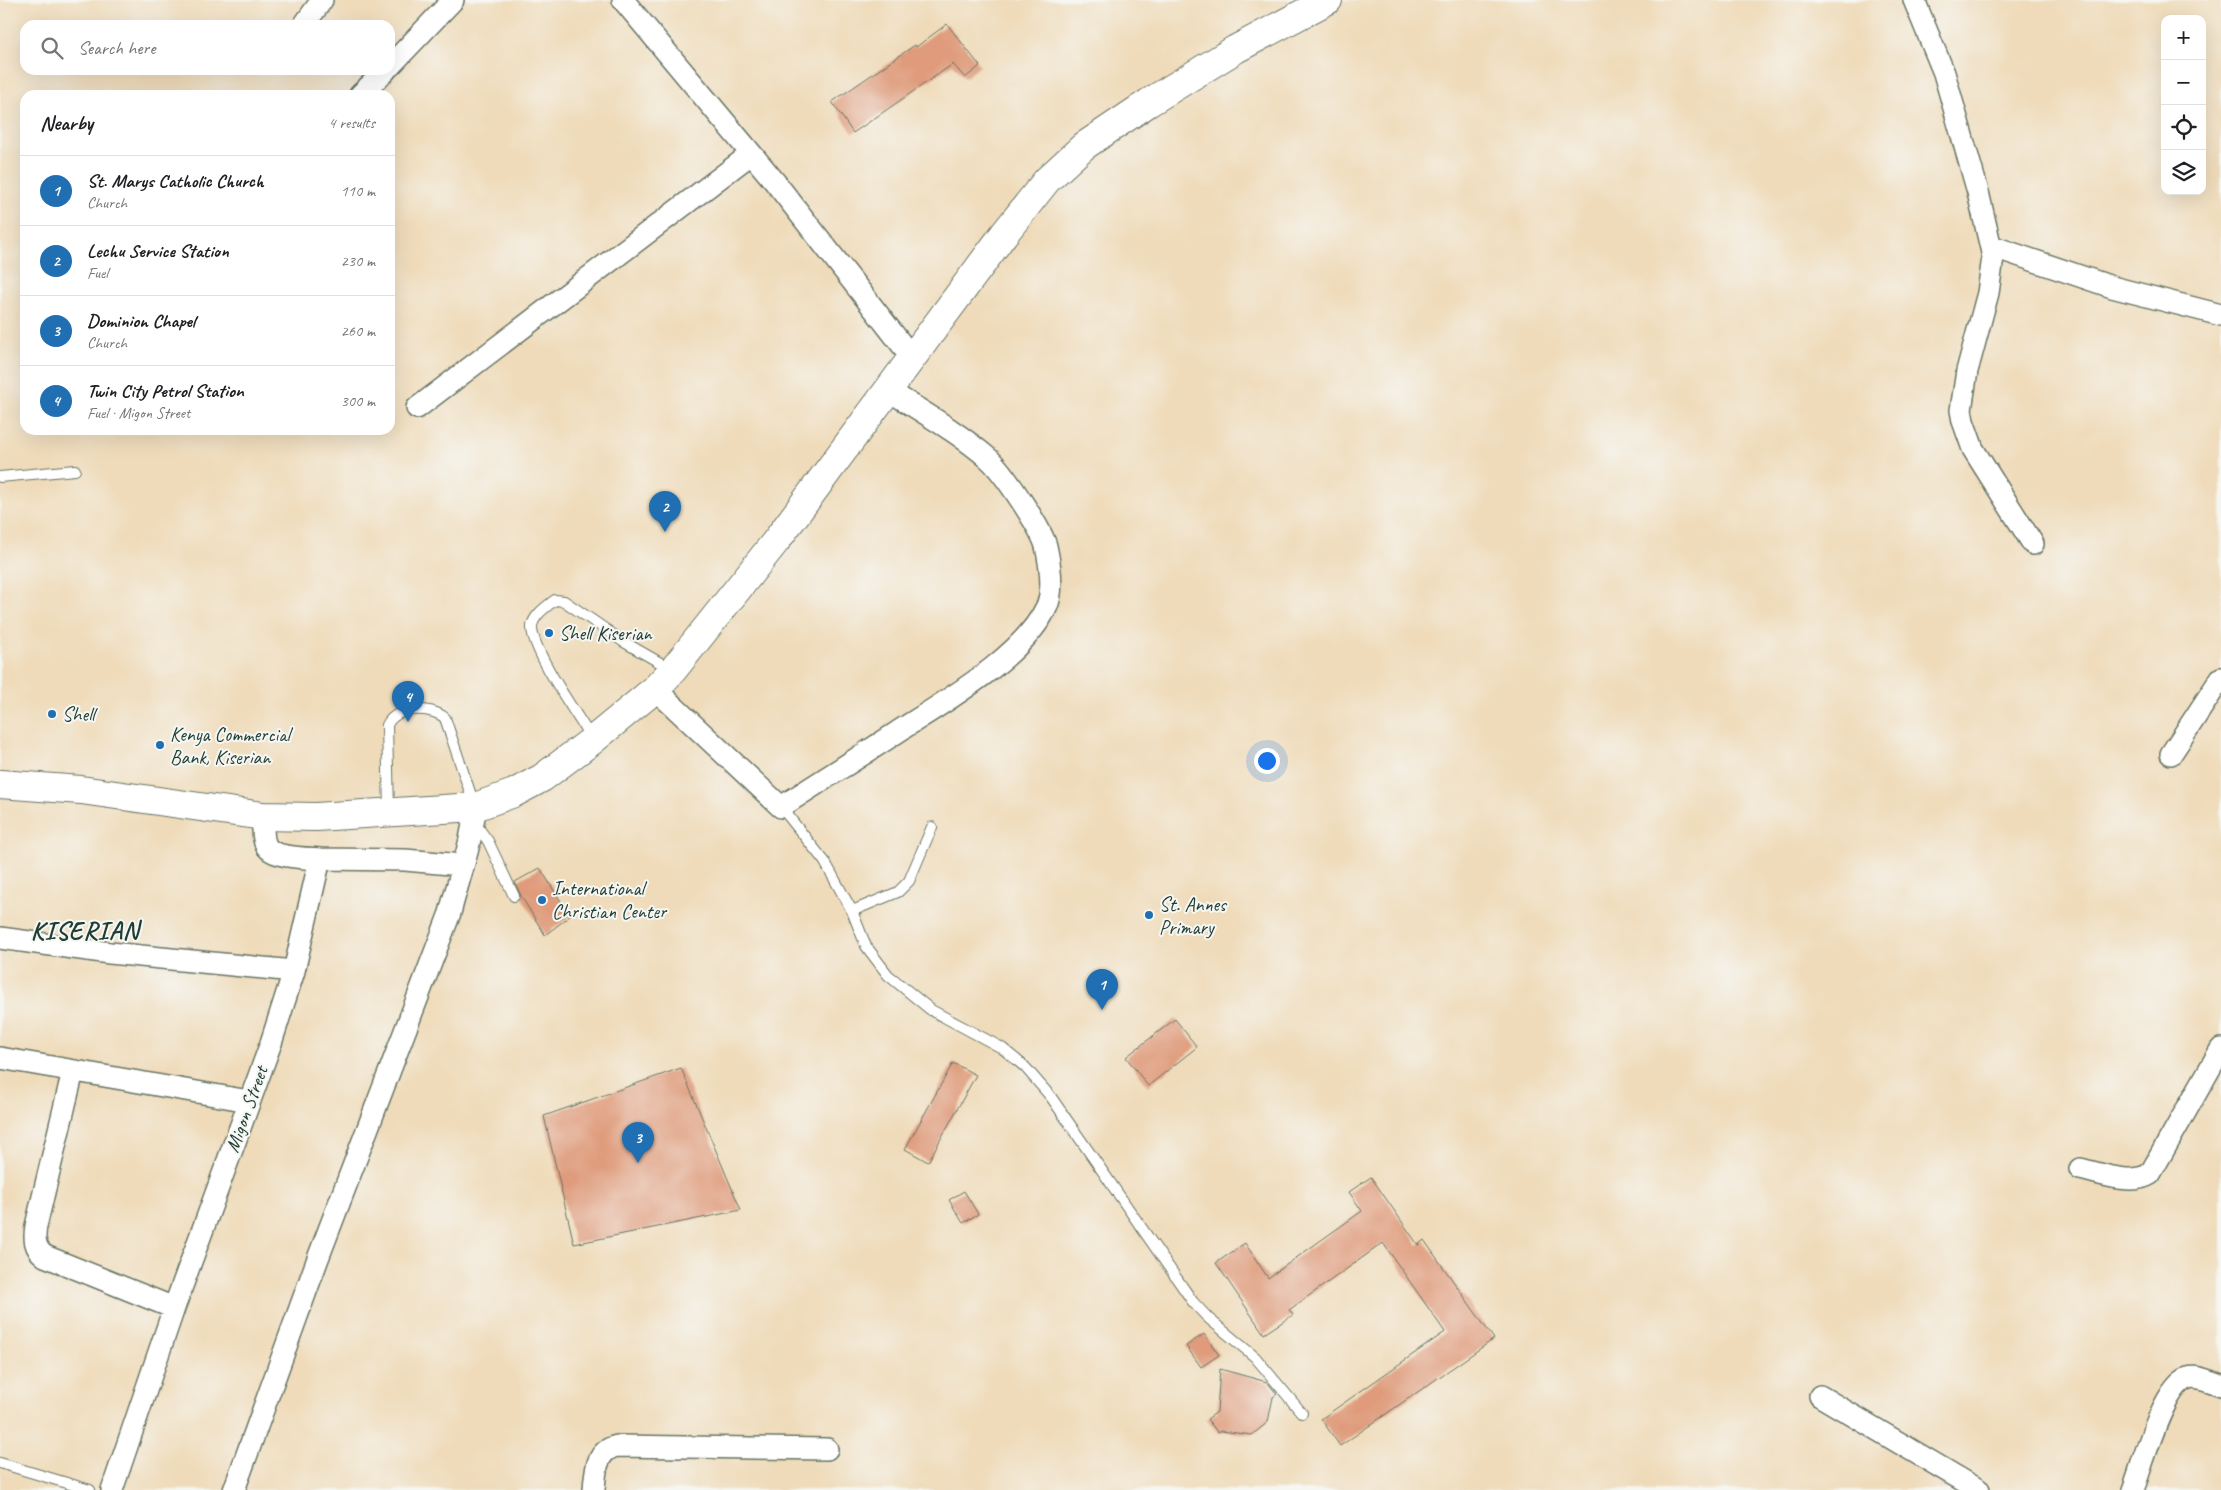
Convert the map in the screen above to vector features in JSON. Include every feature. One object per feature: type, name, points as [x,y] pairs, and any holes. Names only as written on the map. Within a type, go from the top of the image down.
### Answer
[{"type":"highway","points":[[0,784],[81,790],[262,816],[316,817],[388,813],[474,814],[542,778],[593,740],[664,679],[776,541],[1040,188],[1084,146],[1148,104],[1236,49],[1328,0]]},
{"type":"street","points":[[308,20],[322,0]]},
{"type":"street","points":[[395,61],[453,0]]},
{"type":"street","points":[[623,0],[751,154],[913,359]]},
{"type":"street","points":[[1914,0],[1944,73],[1978,192],[1991,246],[1992,274],[1967,371],[1961,410],[1963,421],[1973,449],[2033,544]]},
{"type":"street","points":[[365,90],[381,75]]},
{"type":"street","points":[[417,408],[751,154]]},
{"type":"street","points":[[1991,246],[2112,287],[2221,315]]},
{"type":"street","points":[[664,679],[781,807],[959,693],[1030,634],[1048,604],[1051,586],[1046,545],[1019,497],[990,459],[960,436],[888,390]]},
{"type":"street","points":[[2171,754],[2221,678]]},
{"type":"street","points":[[234,1490],[317,1261],[450,912],[462,865],[469,849],[474,814]]},
{"type":"street","points":[[262,816],[265,841],[268,848],[278,854],[320,859],[405,860],[462,865]]},
{"type":"street","name":"Migon Street","points":[[112,1490],[174,1308],[294,971],[320,859]]},
{"type":"street","points":[[0,938],[110,953],[294,971]]},
{"type":"street","points":[[2080,1169],[2134,1180],[2144,1178],[2150,1174],[2221,1049]]},
{"type":"street","points":[[0,1058],[249,1101]]},
{"type":"street","points":[[73,1071],[36,1226],[34,1237],[37,1247],[45,1256],[174,1308]]},
{"type":"street","points":[[2133,1490],[2154,1430],[2172,1390],[2178,1384],[2190,1378],[2221,1385]]},
{"type":"street","points":[[1820,1396],[1979,1490]]},
{"type":"street","points":[[594,1490],[596,1470],[600,1458],[611,1447],[827,1449]]},
{"type":"lane","points":[[0,477],[75,470]]},
{"type":"lane","points":[[593,740],[540,654],[533,637],[532,625],[536,617],[555,600],[564,601],[624,642],[664,679]]},
{"type":"lane","points":[[388,813],[387,725],[392,718],[400,713],[428,710],[438,713],[445,718],[474,814],[514,896]]},
{"type":"lane","points":[[781,807],[825,862],[852,912],[866,946],[888,975],[930,1010],[1002,1048],[1025,1067],[1051,1097],[1192,1302],[1208,1318],[1256,1357],[1302,1412]]},
{"type":"lane","points":[[852,912],[892,895],[909,880],[932,827]]},
{"type":"lane","points":[[0,1463],[90,1490]]},
{"type":"building","points":[[947,24],[980,66],[965,78],[953,64],[853,133],[832,102],[915,45],[916,47]]},
{"type":"building","name":"International Christian Center","points":[[540,868],[570,916],[545,935],[521,896],[515,882]]},
{"type":"building","points":[[1175,1019],[1197,1047],[1148,1086],[1126,1057]]},
{"type":"building","points":[[953,1063],[976,1075],[928,1162],[905,1149]]},
{"type":"building","points":[[681,1068],[741,1210],[574,1244],[544,1116]]},
{"type":"building","points":[[1371,1177],[1418,1245],[1424,1240],[1494,1339],[1340,1446],[1321,1419],[1445,1332],[1383,1243],[1289,1310],[1293,1315],[1264,1334],[1216,1263],[1245,1243],[1268,1278],[1362,1211],[1349,1192]]},
{"type":"building","points":[[964,1191],[978,1214],[963,1223],[949,1200]]},
{"type":"building","points":[[1204,1334],[1219,1355],[1201,1367],[1186,1346]]},
{"type":"building","points":[[1220,1369],[1267,1382],[1277,1394],[1273,1397],[1268,1422],[1252,1435],[1221,1431],[1218,1433],[1207,1419],[1217,1412]]},
{"type":"place","name":"Lechu Service Station","points":[[665,532]]},
{"type":"place","name":"Shell Kiserian","points":[[549,633]]},
{"type":"place","name":"Shell","points":[[52,714]]},
{"type":"place","name":"Twin City Petrol Station","points":[[408,722]]},
{"type":"place","name":"Kenya Commercial Bank, Kiserian","points":[[160,745]]},
{"type":"place","name":"International Christian Center","points":[[542,900]]},
{"type":"place","name":"St. Annes Primary","points":[[1149,915]]},
{"type":"place","name":"St. Marys Catholic Church","points":[[1102,1010]]},
{"type":"place","name":"Dominion Chapel","points":[[638,1163]]},
{"type":"district","name":"KISERIAN","points":[[85,930]]}]
